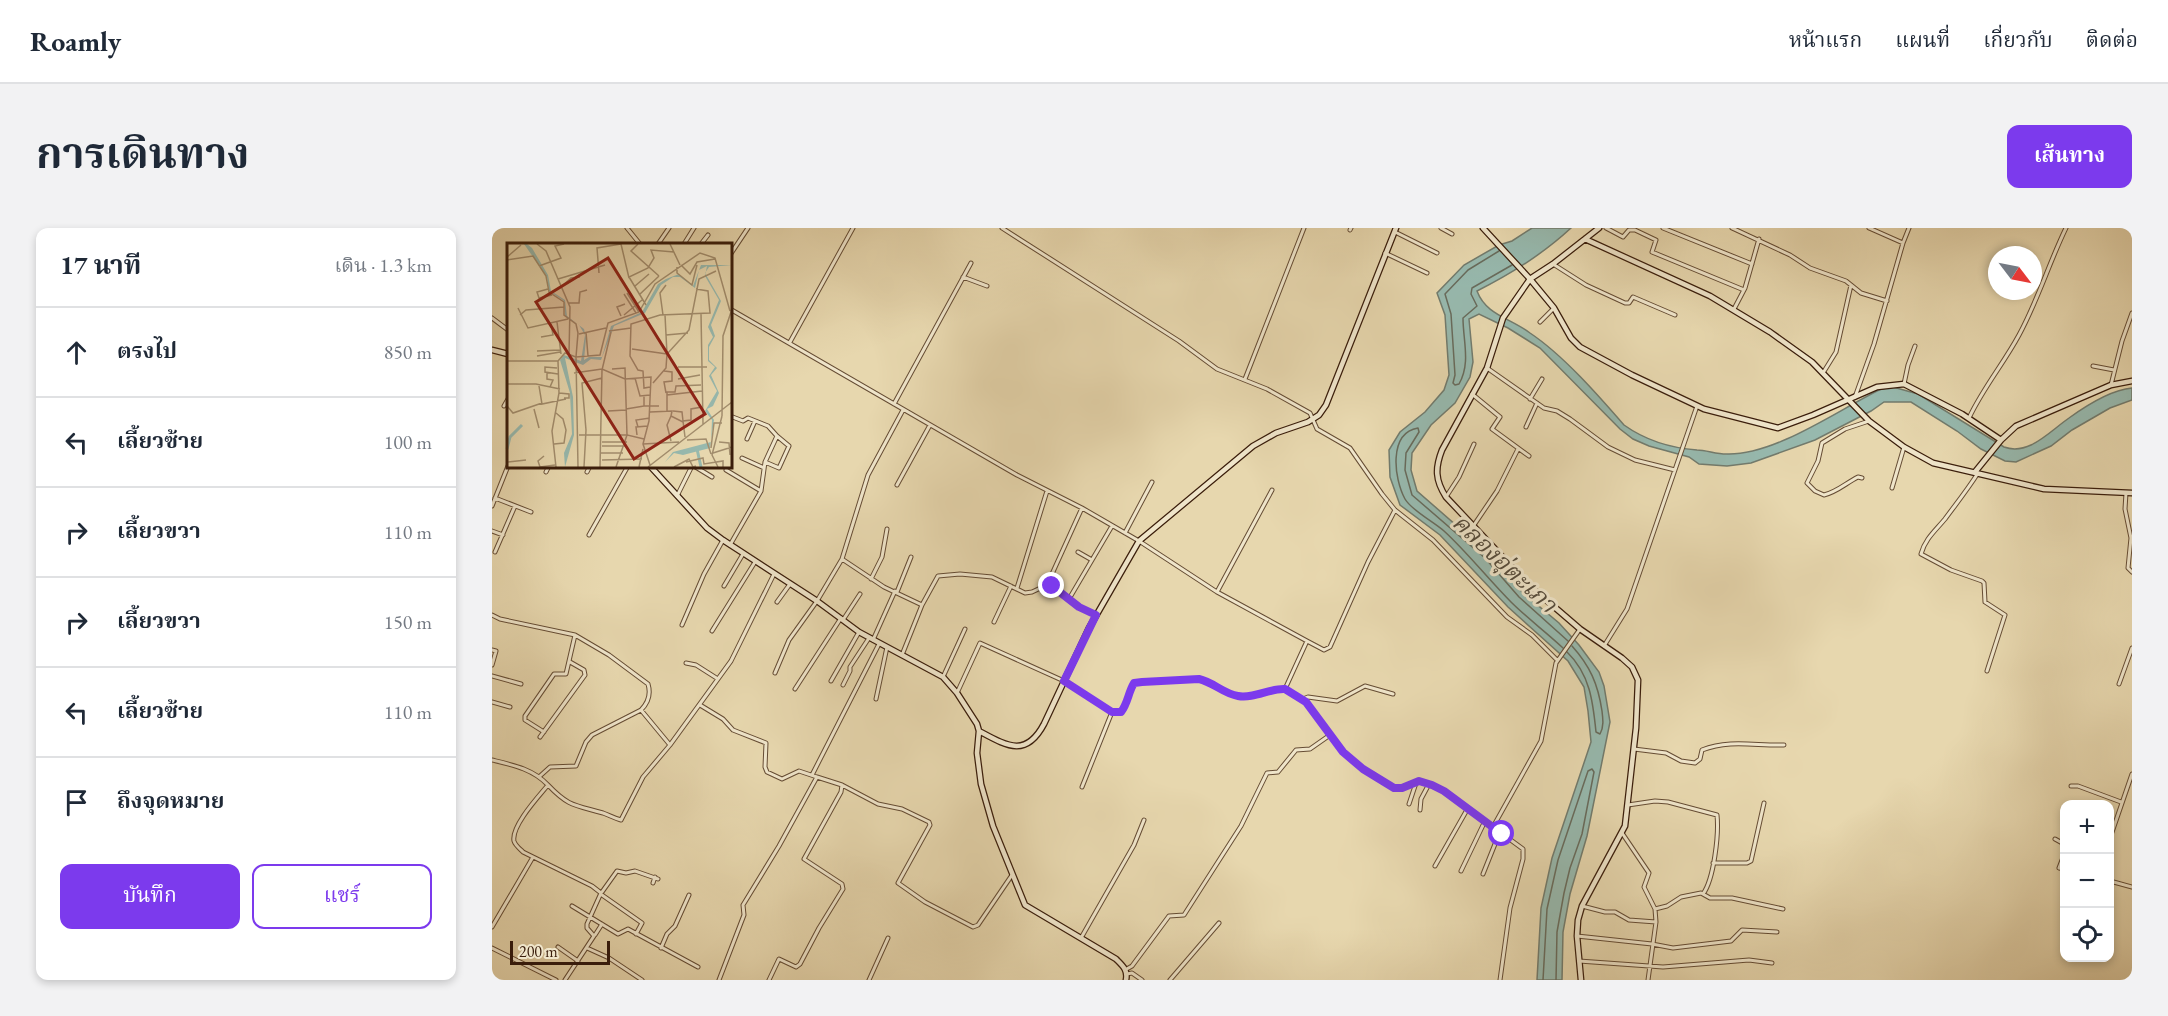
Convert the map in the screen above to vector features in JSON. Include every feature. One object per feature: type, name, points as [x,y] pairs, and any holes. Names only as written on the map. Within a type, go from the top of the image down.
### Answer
[{"type":"street","points":[[627,228],[639,243]]},
{"type":"street","points":[[631,234],[634,228]]},
{"type":"street","points":[[659,243],[669,228]]},
{"type":"street","points":[[685,243],[694,228]]},
{"type":"street","points":[[732,252],[748,228]]},
{"type":"street","points":[[790,342],[853,228]]},
{"type":"street","points":[[1002,228],[1179,342],[1213,367],[1268,389],[1310,413],[1317,429],[1350,448],[1395,510],[1434,540],[1507,617],[1532,635],[1558,659]]},
{"type":"street","points":[[1245,379],[1304,228]]},
{"type":"street","points":[[1441,228],[1452,234]]},
{"type":"street","points":[[1483,228],[1554,308],[1571,338],[1580,347],[1696,406],[1778,428],[1877,387],[1904,384],[1969,418],[2001,440]]},
{"type":"street","points":[[1581,980],[1577,936],[1582,906],[1625,826],[1634,749],[1638,680],[1632,667],[1604,646],[1578,632],[1530,586],[1446,497],[1438,484],[1437,463],[1486,368],[1503,318],[1530,279],[1599,228]]},
{"type":"street","points":[[1606,228],[1623,237],[1629,230],[1635,230],[1656,240],[1652,252],[1744,290]]},
{"type":"street","points":[[1664,228],[1752,264]]},
{"type":"street","points":[[1732,228],[1790,255],[1810,268],[1846,281],[1861,292],[1887,301]]},
{"type":"street","points":[[1869,228],[1902,243]]},
{"type":"street","points":[[1855,397],[1874,344],[1902,243],[1909,228]]},
{"type":"street","points":[[1969,418],[1977,400],[2023,328],[2066,228]]},
{"type":"street","points":[[979,731],[1014,746],[1026,745],[1036,739],[1096,615],[1139,541],[1253,446],[1276,433],[1319,415],[1326,405],[1395,230],[1437,253]]},
{"type":"street","points":[[702,243],[708,235]]},
{"type":"street","points":[[1586,239],[1734,309],[1770,332],[1823,372],[1869,421],[1904,447],[1933,463],[2044,489],[2132,493]]},
{"type":"street","points":[[1734,309],[1744,290],[1759,240]]},
{"type":"street","points":[[1384,253],[1426,273]]},
{"type":"street","points":[[894,404],[971,263]]},
{"type":"street","points":[[1553,264],[1586,285],[1625,303],[1629,303],[1633,297],[1675,315]]},
{"type":"street","points":[[963,277],[987,286]]},
{"type":"street","points":[[1823,372],[1836,352],[1851,285]]},
{"type":"street","points":[[1540,322],[1554,308]]},
{"type":"street","points":[[732,310],[903,410],[1139,541],[1217,592],[1324,650],[1330,647],[1368,562],[1395,510]]},
{"type":"street","points":[[2111,385],[2132,313]]},
{"type":"street","points":[[492,318],[507,329]]},
{"type":"street","points":[[1904,384],[1915,346]]},
{"type":"street","points":[[492,350],[507,354]]},
{"type":"street","points":[[2093,366],[2114,370]]},
{"type":"street","points":[[1486,368],[1530,399],[1570,419],[1608,447],[1635,460],[1675,470]]},
{"type":"street","points":[[1530,399],[1542,379]]},
{"type":"street","points":[[1988,671],[2006,618],[2005,615],[1985,602],[1982,580],[1951,570],[1921,553],[1928,537],[1967,491],[1987,457],[2016,426],[2111,385],[2132,381]]},
{"type":"street","points":[[1472,394],[1500,417],[1492,429],[1529,456]]},
{"type":"street","points":[[504,406],[507,401]]},
{"type":"street","points":[[1526,427],[1537,403]]},
{"type":"street","points":[[1604,646],[1627,609],[1696,406]]},
{"type":"street","points":[[775,674],[789,640],[817,601],[842,559],[868,475],[903,410]]},
{"type":"street","points":[[732,417],[743,421],[748,418],[768,426],[789,446],[778,468],[765,462]]},
{"type":"street","points":[[747,439],[755,421]]},
{"type":"street","points":[[1862,478],[1858,477],[1836,491],[1824,495],[1815,491],[1807,483],[1818,461],[1822,443],[1845,429],[1869,421]]},
{"type":"street","points":[[897,484],[930,425]]},
{"type":"street","points":[[729,545],[761,491],[765,462],[777,436]]},
{"type":"street","points":[[1446,497],[1459,477],[1474,444]]},
{"type":"street","points":[[1892,488],[1904,447]]},
{"type":"street","points":[[1474,525],[1497,491],[1518,448]]},
{"type":"street","points":[[742,458],[764,468]]},
{"type":"street","points":[[492,506],[507,468]]},
{"type":"street","points":[[546,472],[548,468]]},
{"type":"street","points":[[587,472],[590,468]]},
{"type":"street","points":[[589,535],[627,468]]},
{"type":"street","points":[[652,468],[707,528],[729,545],[817,601],[859,632],[943,677],[957,693],[979,731],[978,753],[981,784],[993,826],[1024,905],[1116,959],[1126,974]]},
{"type":"street","points":[[677,496],[692,468]]},
{"type":"street","points":[[696,468],[712,477]]},
{"type":"street","points":[[726,470],[761,491]]},
{"type":"street","points":[[1125,533],[1152,482]]},
{"type":"street","points":[[1217,592],[1272,490]]},
{"type":"street","points":[[1017,588],[1047,491]]},
{"type":"street","points":[[2126,493],[2124,504],[2131,538],[2128,568],[2132,572]]},
{"type":"street","points":[[495,498],[531,512]]},
{"type":"street","points":[[495,552],[515,506]]},
{"type":"street","points":[[902,655],[922,605],[938,576],[974,574],[992,577],[1025,593],[1047,585],[1082,508]]},
{"type":"street","points":[[1069,600],[1112,526]]},
{"type":"street","points":[[871,579],[882,557],[887,529]]},
{"type":"street","points":[[492,531],[503,535]]},
{"type":"street","points":[[682,625],[704,574],[723,540]]},
{"type":"street","points":[[1078,552],[1092,560]]},
{"type":"street","points":[[724,586],[743,554]]},
{"type":"street","points":[[843,685],[850,667],[871,639],[896,592],[911,557]]},
{"type":"street","points":[[842,559],[871,579],[922,605]]},
{"type":"street","points":[[712,631],[755,562]]},
{"type":"street","points":[[492,760],[517,766],[540,776],[563,801],[621,820],[643,777],[670,745],[731,661],[774,574]]},
{"type":"street","points":[[777,602],[790,584]]},
{"type":"street","points":[[1047,585],[1096,615]]},
{"type":"street","points":[[994,622],[1011,586]]},
{"type":"street","points":[[795,689],[860,594]]},
{"type":"street","points":[[492,615],[500,619],[575,635],[609,655],[648,684],[650,694],[645,706],[592,735],[586,742],[576,766],[550,767],[540,776]]},
{"type":"street","points":[[943,677],[965,629]]},
{"type":"street","points":[[831,681],[859,632]]},
{"type":"street","points":[[1493,827],[1541,741],[1558,659],[1578,632]]},
{"type":"street","points":[[544,732],[525,720],[525,716],[554,674],[566,674],[575,635]]},
{"type":"street","points":[[1285,689],[1307,641]]},
{"type":"street","points":[[957,693],[980,643],[1064,681],[1112,712],[1121,712],[1127,705],[1134,683],[1199,679],[1231,695],[1241,697],[1285,689],[1303,699],[1343,752],[1363,769],[1394,788],[1402,788],[1419,781],[1444,791],[1523,849],[1510,908],[1500,980]]},
{"type":"street","points":[[719,980],[744,915],[743,905],[779,846],[879,644]]},
{"type":"street","points":[[876,699],[887,647]]},
{"type":"street","points":[[2119,684],[2132,648]]},
{"type":"street","points":[[492,650],[496,651],[492,665]]},
{"type":"street","points":[[540,737],[585,675],[584,670],[570,662]]},
{"type":"street","points":[[686,663],[696,665],[718,679]]},
{"type":"street","points":[[492,676],[521,684]]},
{"type":"street","points":[[1303,699],[1308,697],[1337,701],[1365,686],[1393,694]]},
{"type":"street","points":[[492,702],[510,706]]},
{"type":"street","points":[[700,705],[723,719],[733,730],[766,743],[765,767],[767,772],[782,779],[799,771],[842,784],[878,804],[902,809],[929,822],[930,825],[898,883],[925,902],[976,927],[1012,875]]},
{"type":"street","points":[[641,710],[670,745]]},
{"type":"street","points":[[1082,787],[1112,712]]},
{"type":"street","points":[[1126,974],[1169,916],[1184,915],[1241,826],[1267,773],[1278,772],[1296,750],[1310,748],[1330,735]]},
{"type":"street","points":[[1634,749],[1665,753],[1681,761],[1695,764],[1700,759],[1702,750],[1724,744],[1738,742],[1784,745]]},
{"type":"street","points":[[2114,823],[2132,774]]},
{"type":"street","points":[[1409,804],[1416,783]]},
{"type":"street","points":[[769,980],[778,959],[796,967],[800,964],[843,889],[842,884],[804,859],[841,792],[842,784]]},
{"type":"street","points":[[1420,810],[1421,799],[1429,784]]},
{"type":"street","points":[[548,785],[527,811],[514,838],[514,843],[523,852],[592,886],[642,923],[636,934]]},
{"type":"street","points":[[2071,786],[2078,786],[2121,802]]},
{"type":"street","points":[[1628,805],[1655,801],[1668,802],[1717,816],[1713,863],[1709,884],[1703,894]]},
{"type":"street","points":[[1713,863],[1751,861],[1764,803]]},
{"type":"street","points":[[1435,866],[1468,808]]},
{"type":"street","points":[[1080,939],[1134,845],[1144,820]]},
{"type":"street","points":[[1461,871],[1485,821]]},
{"type":"street","points":[[1622,833],[1648,868],[1649,873],[1644,887],[1654,909],[1656,922],[1648,980]]},
{"type":"street","points":[[1483,874],[1497,839],[1502,834]]},
{"type":"street","points":[[2055,839],[2060,842]]},
{"type":"street","points":[[492,927],[533,857]]},
{"type":"street","points":[[594,936],[586,924],[601,894],[617,871],[626,873],[635,871],[657,878],[653,883]]},
{"type":"street","points":[[2114,882],[2132,886]]},
{"type":"street","points":[[1654,909],[1666,906],[1681,897],[1701,893],[1710,898],[1732,898],[1783,909]]},
{"type":"street","points":[[661,948],[666,934],[675,926],[689,895]]},
{"type":"street","points":[[572,906],[618,934],[628,929],[698,967]]},
{"type":"street","points":[[1582,906],[1615,912],[1629,920],[1656,922]]},
{"type":"street","points":[[1170,980],[1219,922]]},
{"type":"street","points":[[565,980],[602,924]]},
{"type":"street","points":[[1577,936],[1687,948],[1731,941],[1741,930],[1777,932]]},
{"type":"street","points":[[869,980],[888,938]]},
{"type":"street","points":[[558,947],[578,961]]},
{"type":"street","points":[[492,948],[556,980]]},
{"type":"street","points":[[587,948],[609,958],[642,980]]},
{"type":"street","points":[[1579,961],[1663,967],[1749,960],[1772,963]]},
{"type":"street","points":[[1126,974],[1132,973],[1142,980]]},
{"type":"water","points":[[1532,228],[1571,228],[1526,263],[1477,291],[1481,299],[1492,311],[1522,328],[1555,352],[1624,425],[1649,439],[1668,445],[1721,454],[1748,452],[1787,439],[1881,389],[1893,387],[1918,394],[2004,447],[2022,448],[2039,441],[2099,399],[2132,388],[2132,400],[2110,408],[2072,430],[2051,446],[2016,462],[2005,461],[1981,449],[1911,402],[1884,402],[1815,440],[1751,463],[1727,466],[1699,464],[1689,457],[1633,439],[1620,429],[1540,348],[1508,328],[1479,314],[1469,319],[1473,362],[1470,377],[1455,403],[1431,425],[1412,453],[1411,470],[1417,491],[1489,554],[1523,593],[1559,623],[1579,645],[1599,672],[1604,686],[1610,722],[1587,836],[1570,894],[1563,932],[1562,980],[1537,980],[1541,908],[1552,858],[1591,742],[1584,687],[1568,661],[1508,607],[1440,535],[1400,505],[1390,477],[1389,450],[1400,432],[1425,412],[1444,390],[1449,375],[1445,315],[1437,293],[1464,265],[1499,245],[1512,241]]},
{"type":"route","points":[[1052,586],[1079,607],[1096,615],[1064,681],[1112,712],[1118,714],[1127,705],[1134,683],[1199,679],[1231,695],[1241,697],[1285,689],[1306,702],[1343,752],[1363,769],[1394,788],[1402,788],[1419,781],[1432,785],[1444,791],[1502,834]]},
{"type":"water label","name":"คลองอุ่ตะเภา","points":[[1505,563]]}]
